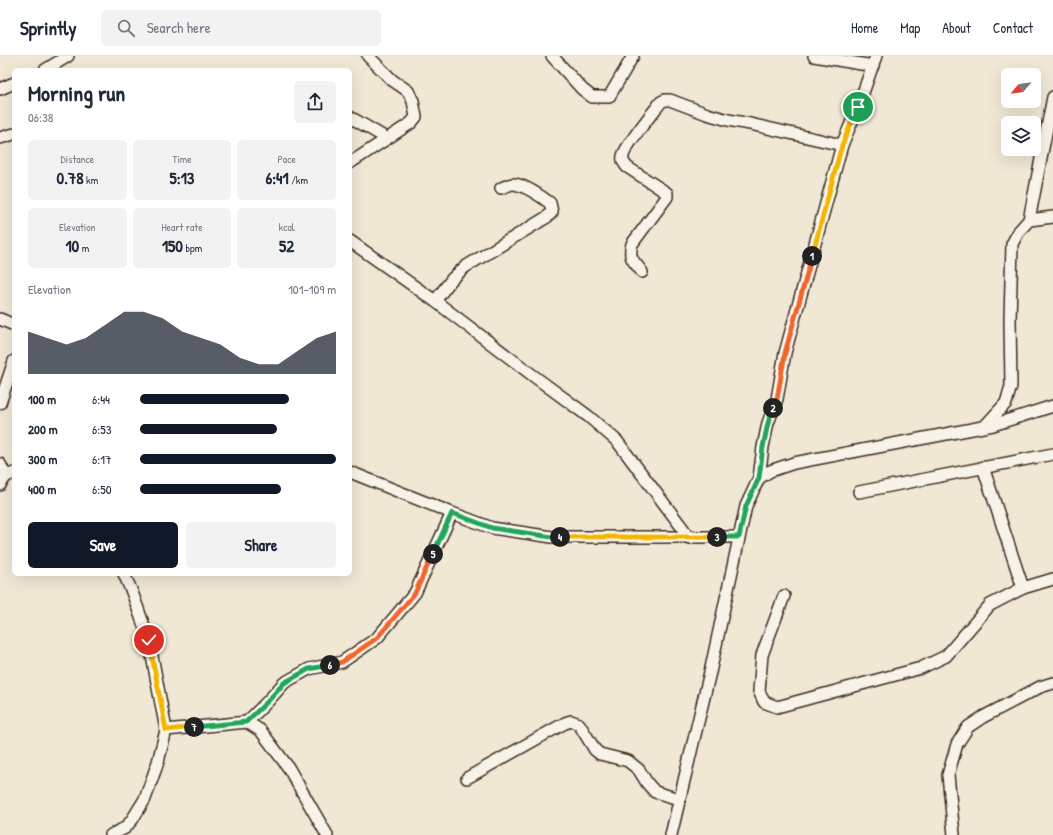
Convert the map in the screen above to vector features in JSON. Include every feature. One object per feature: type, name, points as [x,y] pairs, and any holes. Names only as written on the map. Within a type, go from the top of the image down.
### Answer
[{"type":"street","points":[[48,68],[68,56]]},
{"type":"street","points":[[352,162],[411,122],[416,117],[413,101],[408,91],[392,80],[368,56]]},
{"type":"street","points":[[552,56],[582,89],[592,97],[609,97],[633,56]]},
{"type":"street","points":[[672,835],[679,799],[711,668],[746,506],[759,478],[766,431],[777,399],[785,353],[842,145],[858,107],[874,61],[814,56]]},
{"type":"street","points":[[0,89],[12,84]]},
{"type":"street","points":[[985,426],[1006,403],[1011,386],[1010,320],[1012,244],[1018,231],[1029,220],[1053,97]]},
{"type":"street","points":[[642,272],[631,258],[630,252],[632,244],[667,197],[663,190],[627,167],[623,162],[623,155],[627,147],[661,102],[670,100],[728,120],[842,145]]},
{"type":"street","points":[[352,118],[386,138]]},
{"type":"street","points":[[0,138],[12,135]]},
{"type":"street","points":[[435,301],[452,279],[465,267],[547,217],[552,212],[550,203],[537,194],[519,185],[512,184],[501,188]]},
{"type":"street","points":[[1029,220],[1053,216]]},
{"type":"street","points":[[352,242],[435,301],[588,416],[617,441],[690,538]]},
{"type":"street","points":[[0,319],[12,324]]},
{"type":"street","points":[[0,403],[12,367]]},
{"type":"street","points":[[759,478],[770,471],[794,463],[985,426],[1007,421],[1053,406]]},
{"type":"street","points":[[859,492],[983,466],[1053,454]]},
{"type":"street","points":[[0,464],[7,478]]},
{"type":"street","points":[[983,466],[1023,588]]},
{"type":"street","points":[[352,473],[492,528],[552,537],[739,537]]},
{"type":"street","points":[[246,722],[284,683],[309,669],[342,662],[377,638],[415,593],[452,513]]},
{"type":"street","points":[[111,835],[125,828],[145,800],[158,762],[166,730],[149,640],[125,576]]},
{"type":"street","points":[[784,596],[762,655],[759,691],[764,702],[777,707],[921,668],[946,656],[990,605],[1023,588],[1053,579]]},
{"type":"street","points":[[954,835],[948,775],[957,744],[968,727],[983,717],[1040,687],[1053,683]]},
{"type":"street","points":[[467,778],[571,721],[579,724],[595,750],[600,754],[628,761],[639,770],[655,792],[679,799]]},
{"type":"street","points":[[166,730],[246,722],[261,731],[288,767],[327,835]]},
{"type":"route","points":[[149,640],[166,730],[246,722],[284,683],[309,669],[342,662],[377,638],[415,593],[452,513],[492,528],[552,537],[739,537],[746,506],[759,478],[763,447],[768,423],[777,399],[785,353],[842,145],[858,107]]}]
